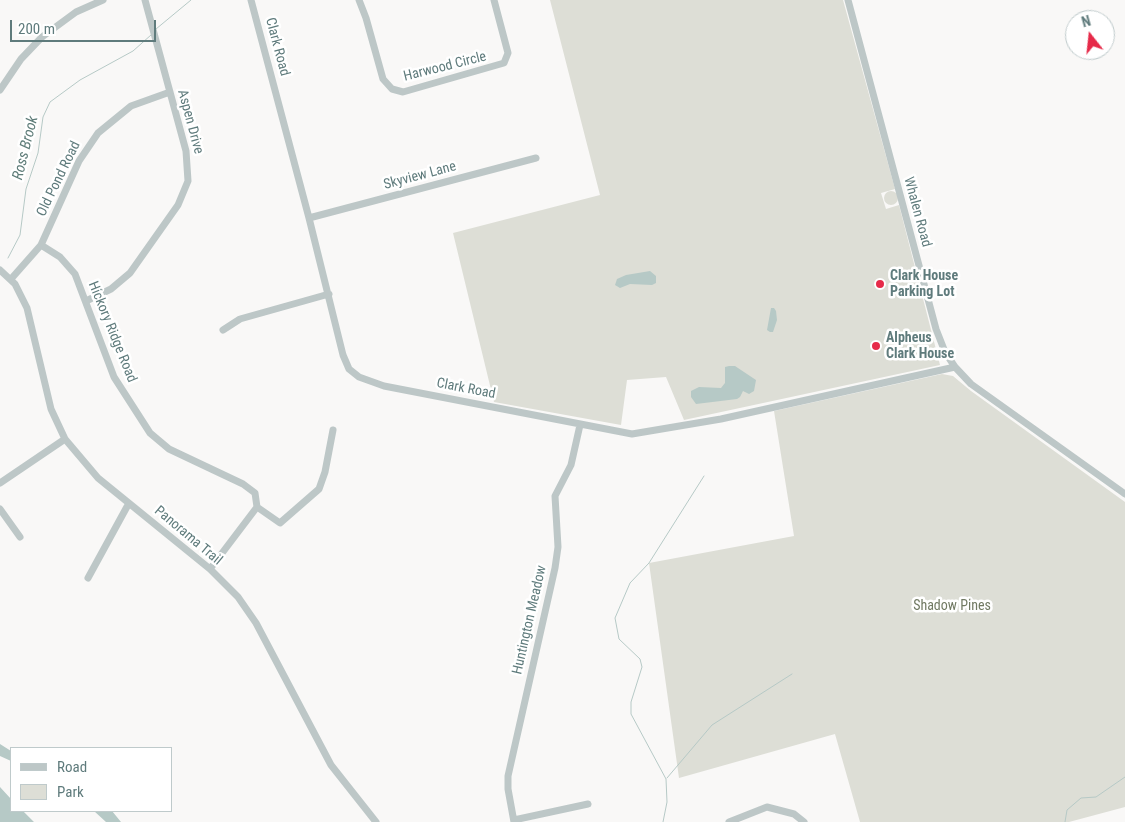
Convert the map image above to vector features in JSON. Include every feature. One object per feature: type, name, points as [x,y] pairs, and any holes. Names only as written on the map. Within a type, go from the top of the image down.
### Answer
[{"type":"street","points":[[0,90],[21,59],[42,37],[76,12],[103,0]]},
{"type":"street","name":"Aspen Drive","points":[[86,301],[111,289],[126,278],[182,199],[188,182],[188,164],[145,0]]},
{"type":"street","name":"Clark Road","points":[[251,0],[329,294],[345,363],[359,377],[384,386],[625,434],[648,433],[955,367]]},
{"type":"street","name":"Harwood Circle","points":[[359,0],[383,79],[392,89],[403,92],[504,64],[508,53],[494,0]]},
{"type":"street","name":"Whalen Road","points":[[848,0],[936,329],[946,352],[955,367],[971,384],[1125,494]]},
{"type":"street","name":"Old Pond Road","points":[[11,279],[41,245],[79,161],[92,140],[124,111],[147,99],[170,92]]},
{"type":"street","name":"Skyview Lane","points":[[309,218],[536,158]]},
{"type":"street","name":"Hickory Ridge Road","points":[[41,245],[67,263],[75,274],[114,377],[150,433],[178,454],[248,486],[256,497],[257,507]]},
{"type":"street","name":"Panorama Trail","points":[[0,270],[11,279],[27,308],[51,409],[65,439],[98,478],[210,569],[248,610],[324,754],[338,776],[376,822]]},
{"type":"street","points":[[223,330],[240,319],[329,294]]},
{"type":"street","name":"Huntington Meadow","points":[[514,821],[508,789],[508,776],[557,559],[555,496],[573,458],[580,425]]},
{"type":"street","points":[[210,569],[257,507],[280,523],[318,489],[325,472],[333,430]]},
{"type":"street","points":[[0,483],[65,439]]},
{"type":"street","points":[[88,578],[129,503]]},
{"type":"street","points":[[0,509],[20,537]]},
{"type":"street","points":[[514,821],[588,804]]},
{"type":"street","points":[[729,822],[767,807],[794,814],[804,822]]},
{"type":"green space","points":[[550,0],[843,0],[895,189],[881,193],[886,209],[899,205],[940,365],[684,420],[666,377],[627,380],[621,425],[494,402],[453,233],[600,195]]},
{"type":"green space","points":[[891,191],[896,193],[898,198],[896,203],[891,205],[886,203],[884,198],[886,193]]},
{"type":"green space","name":"Shadow Pines","points":[[942,374],[953,376],[1125,502],[1125,807],[1069,822],[860,822],[835,734],[679,778],[649,563],[794,536],[774,411]]},
{"type":"shaded area","points":[[650,271],[656,276],[656,283],[652,285],[630,284],[620,288],[615,285],[617,279],[626,275]]},
{"type":"shaded area","points":[[771,308],[774,308],[776,311],[777,320],[773,332],[767,330]]},
{"type":"shaded area","points":[[735,366],[756,380],[754,391],[749,394],[743,391],[737,399],[696,404],[691,397],[691,391],[699,387],[721,388],[725,383],[725,367]]},
{"type":"shaded area","points":[[0,744],[10,750],[10,761],[0,756]]},
{"type":"shaded area","points":[[0,787],[10,798],[10,812],[24,812],[34,822],[0,822]]},
{"type":"shaded area","points":[[95,812],[113,812],[121,822],[106,822]]},
{"type":"waterway","name":"Ross Brook","points":[[156,29],[191,0]]},
{"type":"waterway","name":"Ross Brook","points":[[8,258],[20,235],[26,189],[38,153],[43,117],[50,102],[80,80],[133,51],[151,35]]},
{"type":"waterway","points":[[663,822],[667,802],[666,779],[631,714],[631,702],[642,667],[640,659],[619,639],[615,618],[630,583],[649,563],[704,476]]},
{"type":"waterway","points":[[667,778],[712,725],[792,674]]},
{"type":"waterway","points":[[1065,822],[1067,810],[1081,798],[1096,797],[1125,777]]},
{"type":"place","name":"Clark House Parking Lot","points":[[880,284]]},
{"type":"place","name":"Alpheus Clark House","points":[[876,346]]}]
